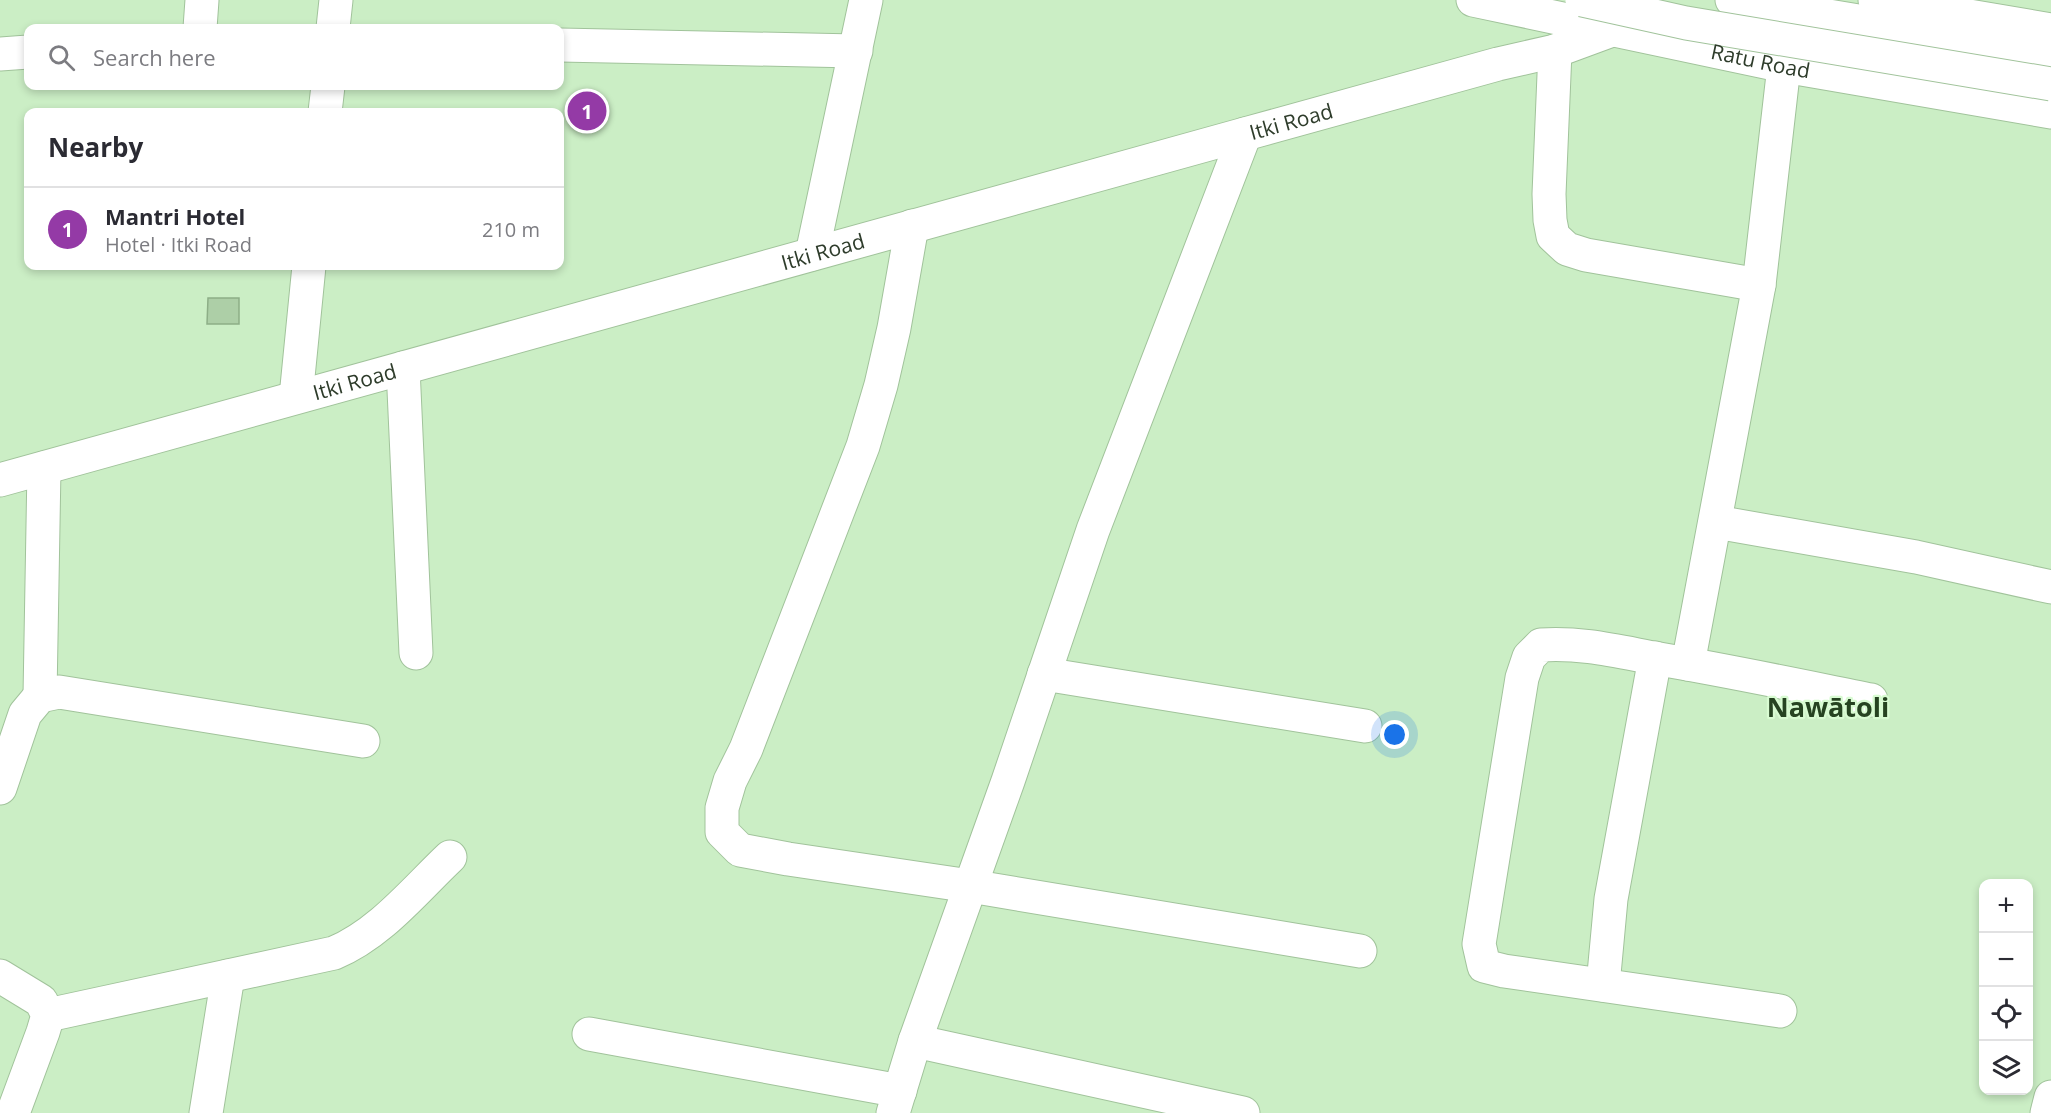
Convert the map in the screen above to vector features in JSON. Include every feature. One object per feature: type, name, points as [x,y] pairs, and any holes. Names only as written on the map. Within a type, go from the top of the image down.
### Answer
[{"type":"street","points":[[200,24],[202,0]]},
{"type":"street","points":[[333,24],[336,0]]},
{"type":"street","points":[[812,254],[866,0]]},
{"type":"street","name":"Ratu Road","points":[[1473,0],[1784,66],[2051,112]]},
{"type":"street","points":[[1582,0],[1686,23],[2051,84]]},
{"type":"street","points":[[1611,30],[1626,0]]},
{"type":"street","points":[[1732,0],[2051,53]]},
{"type":"street","points":[[1875,0],[2051,30]]},
{"type":"street","name":"Itki Road","points":[[0,480],[1498,64],[1555,51],[1611,30]]},
{"type":"street","points":[[564,45],[856,51]]},
{"type":"street","points":[[1555,51],[1549,194],[1553,236],[1567,249],[1586,255],[1759,285]]},
{"type":"street","points":[[0,54],[24,52]]},
{"type":"street","points":[[1688,664],[1759,285],[1784,66]]},
{"type":"street","points":[[325,108],[327,90]]},
{"type":"street","points":[[589,1034],[896,1102],[915,1041],[1093,530],[1245,134]]},
{"type":"street","points":[[912,226],[894,328],[881,385],[863,446],[746,749],[730,781],[722,808],[722,832],[740,850],[788,859],[970,886],[1360,951]]},
{"type":"street","points":[[296,397],[309,270]]},
{"type":"street","points":[[403,368],[416,652]]},
{"type":"street","points":[[40,696],[44,468]]},
{"type":"street","points":[[1716,522],[1916,557],[2051,587]]},
{"type":"street","points":[[1780,1011],[1504,971],[1484,966],[1479,944],[1522,678],[1529,657],[1541,645],[1582,645],[1872,700]]},
{"type":"street","points":[[1603,985],[1611,899],[1655,658]]},
{"type":"street","points":[[1044,674],[1365,726]]},
{"type":"street","points":[[0,788],[25,714],[40,696],[59,692],[363,741]]},
{"type":"street","points":[[48,1015],[334,953],[351,946],[377,927],[450,857]]},
{"type":"street","points":[[206,1113],[228,976]]},
{"type":"street","points":[[6,987],[41,1001],[48,1015],[13,1113]]},
{"type":"street","points":[[915,1041],[1243,1113]]},
{"type":"street","points":[[2047,1113],[2051,1097]]},
{"type":"building","points":[[208,298],[239,298],[239,324],[207,324]]},
{"type":"place","name":"Mantri Hotel","points":[[587,111]]},
{"type":"district","name":"Nawātoli","points":[[1828,706]]}]
